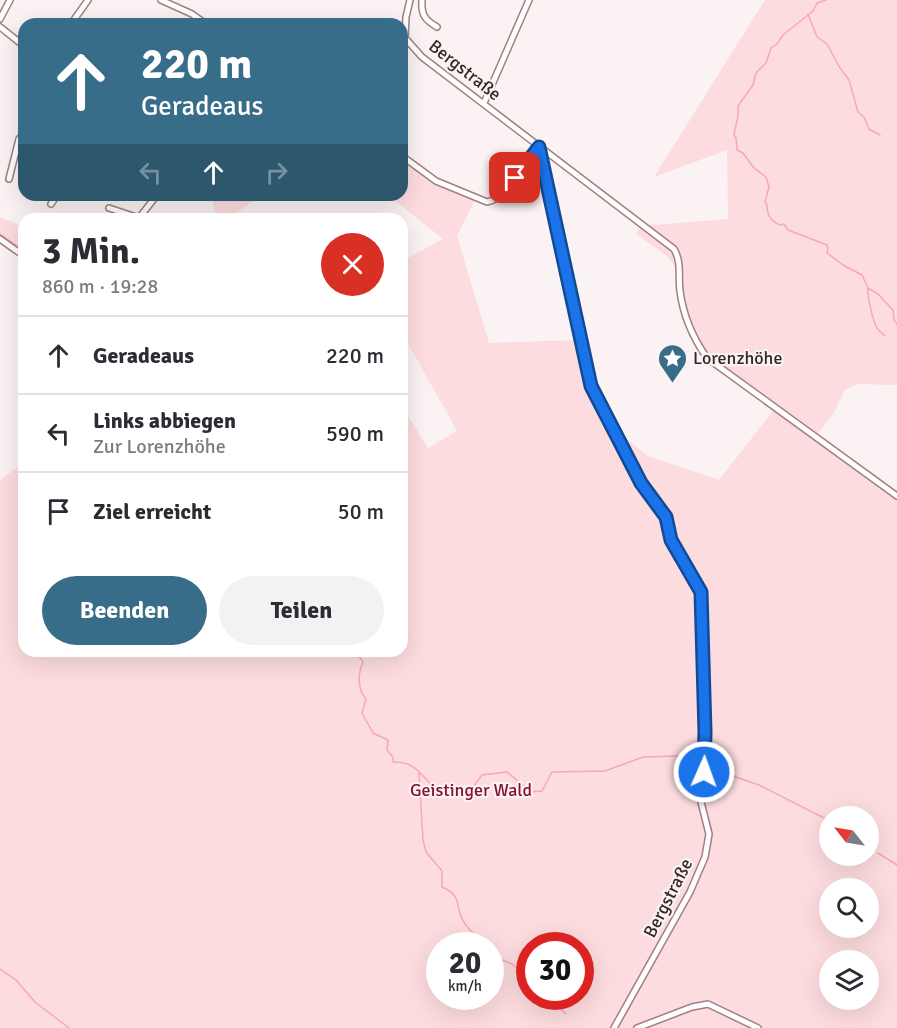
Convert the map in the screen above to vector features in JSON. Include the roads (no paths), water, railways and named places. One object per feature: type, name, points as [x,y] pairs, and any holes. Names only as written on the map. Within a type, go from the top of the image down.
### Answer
[{"type":"street","points":[[0,20],[10,0]]},
{"type":"street","points":[[75,18],[88,0]]},
{"type":"street","points":[[161,0],[198,18]]},
{"type":"street","name":"Bergstraße","points":[[407,18],[410,0]]},
{"type":"street","name":"Bergstraße","points":[[422,0],[424,19],[438,27]]},
{"type":"street","points":[[484,103],[529,0]]},
{"type":"street","points":[[0,27],[18,41]]},
{"type":"street","name":"Bergstraße","points":[[408,43],[422,57],[674,249],[680,263],[680,290],[690,326],[696,342],[707,358],[897,496]]},
{"type":"street","points":[[9,179],[18,143]]},
{"type":"street","points":[[408,160],[436,181],[487,202],[494,201],[503,194],[539,147]]},
{"type":"street","name":"Bergstraße","points":[[539,147],[591,386],[641,483],[666,517],[671,540],[701,592],[705,732],[704,772],[700,798],[709,834],[705,857],[690,892],[615,1028]]},
{"type":"street","points":[[109,208],[124,213]]},
{"type":"street","points":[[0,238],[18,252]]},
{"type":"street","points":[[637,1028],[692,1007],[708,1004],[758,1028]]},
{"type":"waterway","points":[[826,0],[817,3],[813,11],[783,35],[771,48],[766,63],[756,73],[753,85],[738,106],[734,135],[737,150],[743,153],[754,168],[766,177],[769,187],[765,202],[772,220],[780,225],[784,224],[788,230],[827,245],[827,253],[862,275],[868,288],[878,294],[893,310],[897,324]]},
{"type":"waterway","points":[[808,14],[817,37],[827,44],[849,80],[858,112],[864,117],[869,129],[880,135]]},
{"type":"waterway","points":[[0,234],[18,247]]},
{"type":"waterway","points":[[868,288],[874,320],[878,329],[885,336]]},
{"type":"waterway","points":[[359,657],[363,662],[359,681],[366,699],[362,713],[373,733],[388,740],[387,750],[393,757],[393,762],[403,763],[418,770],[440,790],[451,793],[460,792],[472,788],[482,775],[507,772],[531,792],[542,791],[552,772],[605,771],[643,757],[680,756],[703,765]]},
{"type":"waterway","points":[[707,767],[759,785],[819,815]]},
{"type":"waterway","points":[[419,772],[423,840],[426,852],[442,871],[442,887],[456,898],[461,917],[472,932]]},
{"type":"waterway","points":[[879,854],[897,865]]},
{"type":"waterway","points":[[504,961],[516,967]]},
{"type":"waterway","points":[[0,969],[16,980],[35,1002],[69,1028]]},
{"type":"waterway","points":[[562,1010],[566,1014]]},
{"type":"place","name":"Lorenzhöhe","points":[[672,384]]},
{"type":"park label","name":"Geistinger Wald","points":[[471,790]]}]
